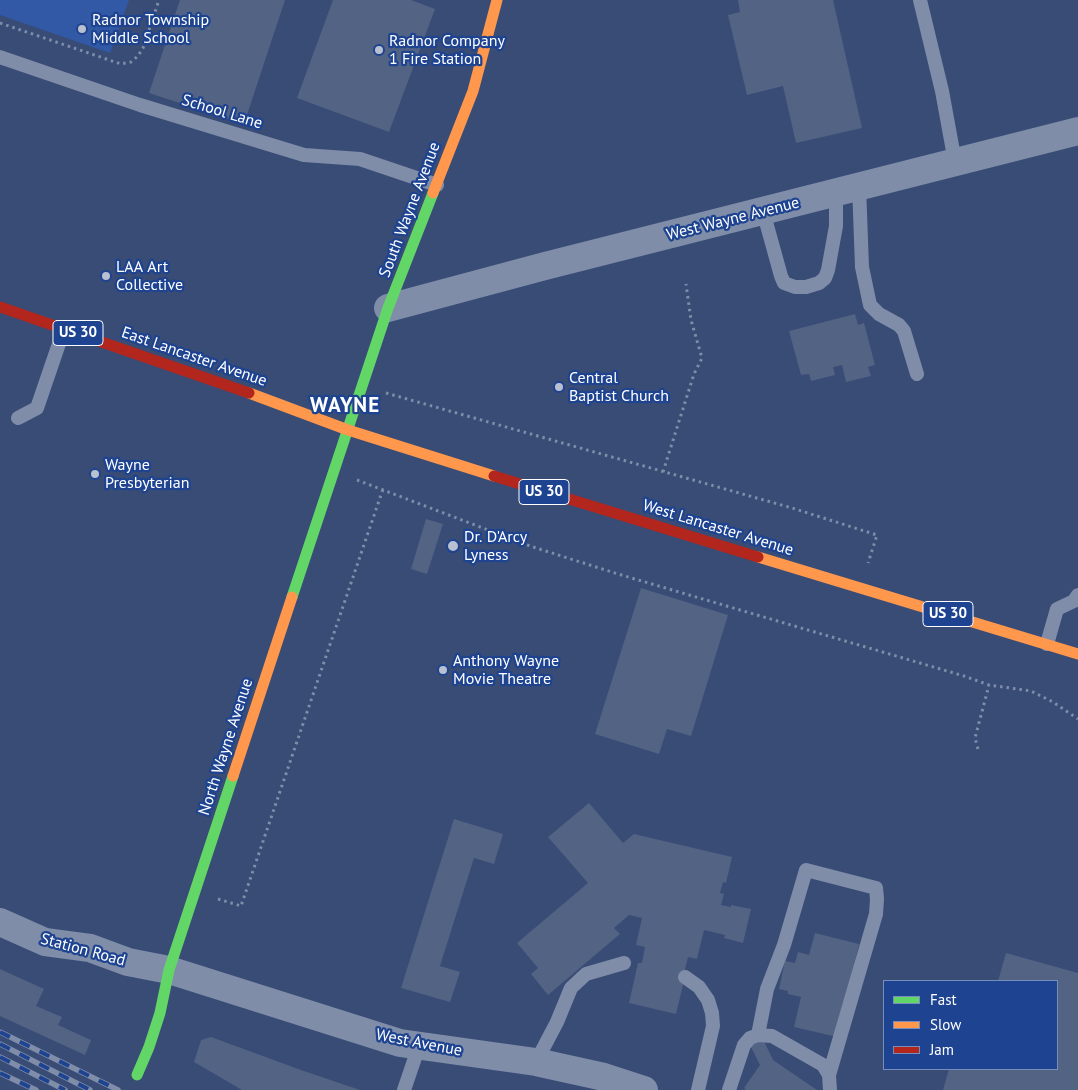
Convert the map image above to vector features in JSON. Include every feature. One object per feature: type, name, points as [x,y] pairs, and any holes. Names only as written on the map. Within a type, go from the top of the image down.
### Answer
[{"type":"main road","name":"South Wayne Avenue","points":[[348,430],[388,308],[473,91],[497,0]]},
{"type":"main road","name":"East Lancaster Avenue","points":[[0,307],[210,378],[348,430]]},
{"type":"main road","name":"North Wayne Avenue","points":[[137,1074],[149,1048],[160,1014],[169,970],[348,430]]},
{"type":"main road","name":"West Lancaster Avenue","points":[[348,430],[1078,654]]},
{"type":"street","name":"West Wayne Avenue","points":[[388,308],[1078,130]]},
{"type":"street","name":"Station Road","points":[[0,922],[45,942],[90,948],[128,962],[169,970]]},
{"type":"street","name":"West Avenue","points":[[169,970],[400,1043],[536,1062],[604,1077],[638,1089]]},
{"type":"lane","points":[[920,0],[942,91],[955,162]]},
{"type":"lane","name":"School Lane","points":[[0,58],[140,105],[304,155],[360,159],[437,185]]},
{"type":"lane","points":[[763,211],[784,283],[795,287],[819,284],[825,278],[828,270],[836,226],[836,207],[846,190]]},
{"type":"lane","points":[[846,190],[870,305],[879,314],[899,325],[904,331],[917,374]]},
{"type":"lane","points":[[18,418],[37,408],[64,328]]},
{"type":"lane","points":[[1047,644],[1057,610],[1074,601],[1078,595]]},
{"type":"lane","points":[[758,1035],[767,989],[784,945],[806,870],[876,888],[876,914],[830,1075],[830,1090]]},
{"type":"lane","points":[[536,1062],[571,988],[586,974],[624,963]]},
{"type":"lane","points":[[685,977],[708,1000],[712,1013],[713,1026],[698,1090]]},
{"type":"lane","points":[[729,1090],[744,1045],[750,1038],[758,1035],[772,1036],[822,1065],[830,1075]]},
{"type":"lane","points":[[404,1090],[418,1046]]},
{"type":"path","points":[[0,23],[121,64],[131,62],[143,48],[159,0]]},
{"type":"path","points":[[663,472],[694,374],[702,358],[691,320],[686,284]]},
{"type":"path","points":[[362,386],[792,508],[877,535],[860,588]]},
{"type":"path","points":[[335,472],[530,546],[618,574],[964,676],[989,686],[1031,691],[1053,702],[1078,719]]},
{"type":"path","points":[[215,898],[241,906],[383,489]]},
{"type":"path","points":[[978,749],[975,738],[989,686]]},
{"type":"shaded area","points":[[0,0],[129,0],[110,53],[0,15]]},
{"type":"building","points":[[180,0],[285,0],[244,124],[149,93]]},
{"type":"building","points":[[333,0],[411,0],[435,9],[389,132],[297,98]]},
{"type":"building","points":[[738,0],[833,0],[862,128],[796,143],[783,86],[747,95],[728,15],[740,12]]},
{"type":"building","points":[[855,314],[858,325],[864,323],[875,365],[868,367],[871,376],[846,382],[842,365],[833,367],[835,375],[811,381],[809,374],[801,375],[789,331]]},
{"type":"building","points":[[426,519],[443,524],[427,574],[411,569]]},
{"type":"building","points":[[641,588],[728,615],[691,736],[667,729],[659,754],[595,734]]},
{"type":"building","points":[[589,803],[623,843],[634,834],[732,857],[726,883],[723,882],[720,893],[724,894],[721,905],[751,909],[743,943],[724,938],[725,935],[704,930],[697,959],[688,957],[676,1014],[629,1003],[638,963],[642,963],[645,947],[636,945],[642,918],[629,915],[614,928],[620,934],[548,995],[531,974],[538,968],[517,943],[588,883],[548,837]]},
{"type":"building","points":[[454,819],[503,834],[494,864],[474,858],[440,966],[460,972],[450,1002],[401,988]]},
{"type":"building","points":[[815,933],[859,944],[837,1037],[794,1027],[801,997],[788,994],[788,991],[779,989],[785,961],[795,963],[798,952],[809,955]]},
{"type":"building","points":[[1006,953],[1078,973],[1078,1090],[943,1090],[949,1070],[1058,1070],[1058,980],[998,980]]},
{"type":"building","points":[[0,969],[44,989],[36,1006],[62,1017],[58,1025],[91,1040],[85,1055],[0,1016]]},
{"type":"building","points":[[211,1037],[360,1090],[242,1090],[194,1062],[201,1040]]},
{"type":"building","points":[[763,1039],[773,1060],[817,1090],[746,1090],[744,1088],[760,1065],[750,1045]]},
{"type":"railway","points":[[0,1032],[118,1090]]},
{"type":"railway","points":[[0,1044],[90,1090]]},
{"type":"railway","points":[[0,1057],[65,1090]]},
{"type":"railway","points":[[0,1073],[36,1090]]},
{"type":"traffic: fast","points":[[292,597],[388,308],[433,193]]},
{"type":"traffic: fast","points":[[137,1075],[149,1047],[160,1013],[169,970],[233,776]]},
{"type":"traffic: slow","points":[[433,193],[473,91],[497,0]]},
{"type":"traffic: slow","points":[[249,393],[348,430],[494,476]]},
{"type":"traffic: slow","points":[[758,557],[1078,654]]},
{"type":"traffic: slow","points":[[233,776],[292,597]]},
{"type":"traffic: jam","points":[[0,307],[249,393]]},
{"type":"traffic: jam","points":[[494,476],[758,557]]},
{"type":"place","name":"Radnor Township Middle School","points":[[82,29]]},
{"type":"place","name":"Radnor Company 1 Fire Station","points":[[379,50]]},
{"type":"place","name":"LAA Art Collective","points":[[106,276]]},
{"type":"place","name":"Central Baptist Church","points":[[559,387]]},
{"type":"place","name":"Wayne Presbyterian","points":[[95,474]]},
{"type":"place","name":"Dr. D'Arcy Lyness","points":[[453,546]]},
{"type":"place","name":"Anthony Wayne Movie Theatre","points":[[443,670]]},
{"type":"district","name":"WAYNE","points":[[345,406]]}]
